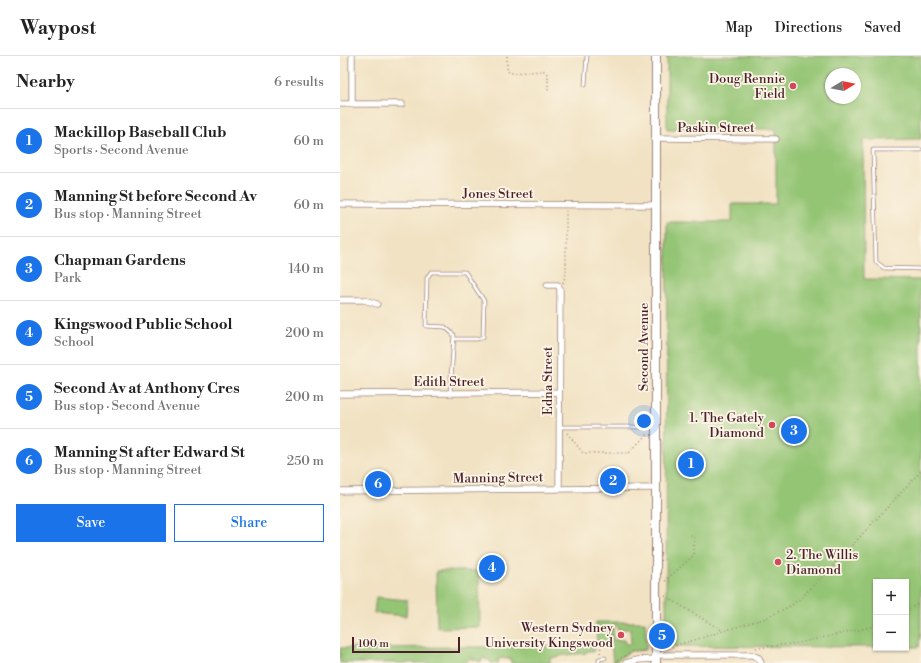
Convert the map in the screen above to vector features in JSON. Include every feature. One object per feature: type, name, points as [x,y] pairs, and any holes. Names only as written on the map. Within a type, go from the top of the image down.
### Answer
[{"type":"street","points":[[352,56],[352,104]]},
{"type":"street","name":"Second Avenue","points":[[656,56],[656,659]]},
{"type":"street","points":[[340,104],[402,104]]},
{"type":"street","name":"Paskin Street","points":[[656,138],[776,139]]},
{"type":"street","name":"Jones Street","points":[[340,204],[656,205]]},
{"type":"street","points":[[547,285],[557,285],[560,289]]},
{"type":"street","name":"Edna Street","points":[[559,488],[562,427],[559,392],[560,289]]},
{"type":"street","points":[[340,300],[364,300],[377,304]]},
{"type":"street","name":"Edith Street","points":[[340,394],[559,392]]},
{"type":"street","name":"Manning Street","points":[[340,491],[656,488]]},
{"type":"street","points":[[626,663],[637,660],[754,655],[759,658],[761,663]]},
{"type":"lane","points":[[585,85],[587,56]]},
{"type":"lane","points":[[921,150],[873,150],[876,262],[884,268],[921,269]]},
{"type":"lane","points":[[450,393],[449,377],[454,336],[447,327],[426,326],[428,278],[430,272],[465,272],[483,299],[483,337],[477,339],[454,339]]},
{"type":"lane","points":[[562,427],[656,427]]},
{"type":"lane","points":[[599,661],[605,658]]},
{"type":"path","points":[[507,56],[507,70],[510,72],[544,71],[548,75],[548,90]]},
{"type":"path","points":[[560,289],[566,273],[566,205]]},
{"type":"path","points":[[562,427],[566,430],[583,453],[629,453],[647,434]]},
{"type":"path","points":[[665,650],[780,612],[802,597],[921,471]]},
{"type":"path","points":[[665,580],[694,555],[694,536],[689,534]]},
{"type":"path","points":[[665,596],[724,631]]},
{"type":"path","points":[[909,608],[921,602]]},
{"type":"path","points":[[756,648],[806,642],[873,627]]},
{"type":"path","points":[[599,661],[601,644],[612,643],[612,629],[600,630]]},
{"type":"green space","points":[[667,56],[921,56],[921,139],[863,140],[864,279],[921,280],[921,631],[919,647],[909,647],[909,579],[873,579],[873,647],[666,646],[667,222],[732,222],[732,204],[776,204],[776,129],[667,129]]},
{"type":"green space","points":[[436,571],[479,571],[480,627],[437,628]]},
{"type":"green space","points":[[376,597],[407,600],[406,616],[374,613]]},
{"type":"green space","points":[[596,622],[645,622],[646,650],[630,651],[613,663],[611,641],[597,643]],"holes":[[[613,625],[617,625],[617,629],[630,629],[631,644],[625,644],[625,640],[613,640]]]},
{"type":"green space","points":[[593,646],[594,651],[550,658],[550,663],[511,663],[511,659],[499,658],[498,663],[491,663],[491,661],[483,658],[481,662],[470,658],[465,663],[340,663],[340,648]]},
{"type":"place","name":"Doug Rennie Field","points":[[793,86]]},
{"type":"place","name":"1. The Gately Diamond","points":[[772,425]]},
{"type":"place","name":"Chapman Gardens","points":[[794,431]]},
{"type":"place","name":"Mackillop Baseball Club","points":[[691,464]]},
{"type":"place","name":"Manning St before Second Av","points":[[613,481]]},
{"type":"place","name":"Manning St after Edward St","points":[[378,484]]},
{"type":"place","name":"2. The Willis Diamond","points":[[778,562]]},
{"type":"place","name":"Kingswood Public School","points":[[492,568]]},
{"type":"place","name":"Western Sydney University Kingswood","points":[[621,635]]},
{"type":"place","name":"Second Av at Anthony Cres","points":[[662,636]]}]
